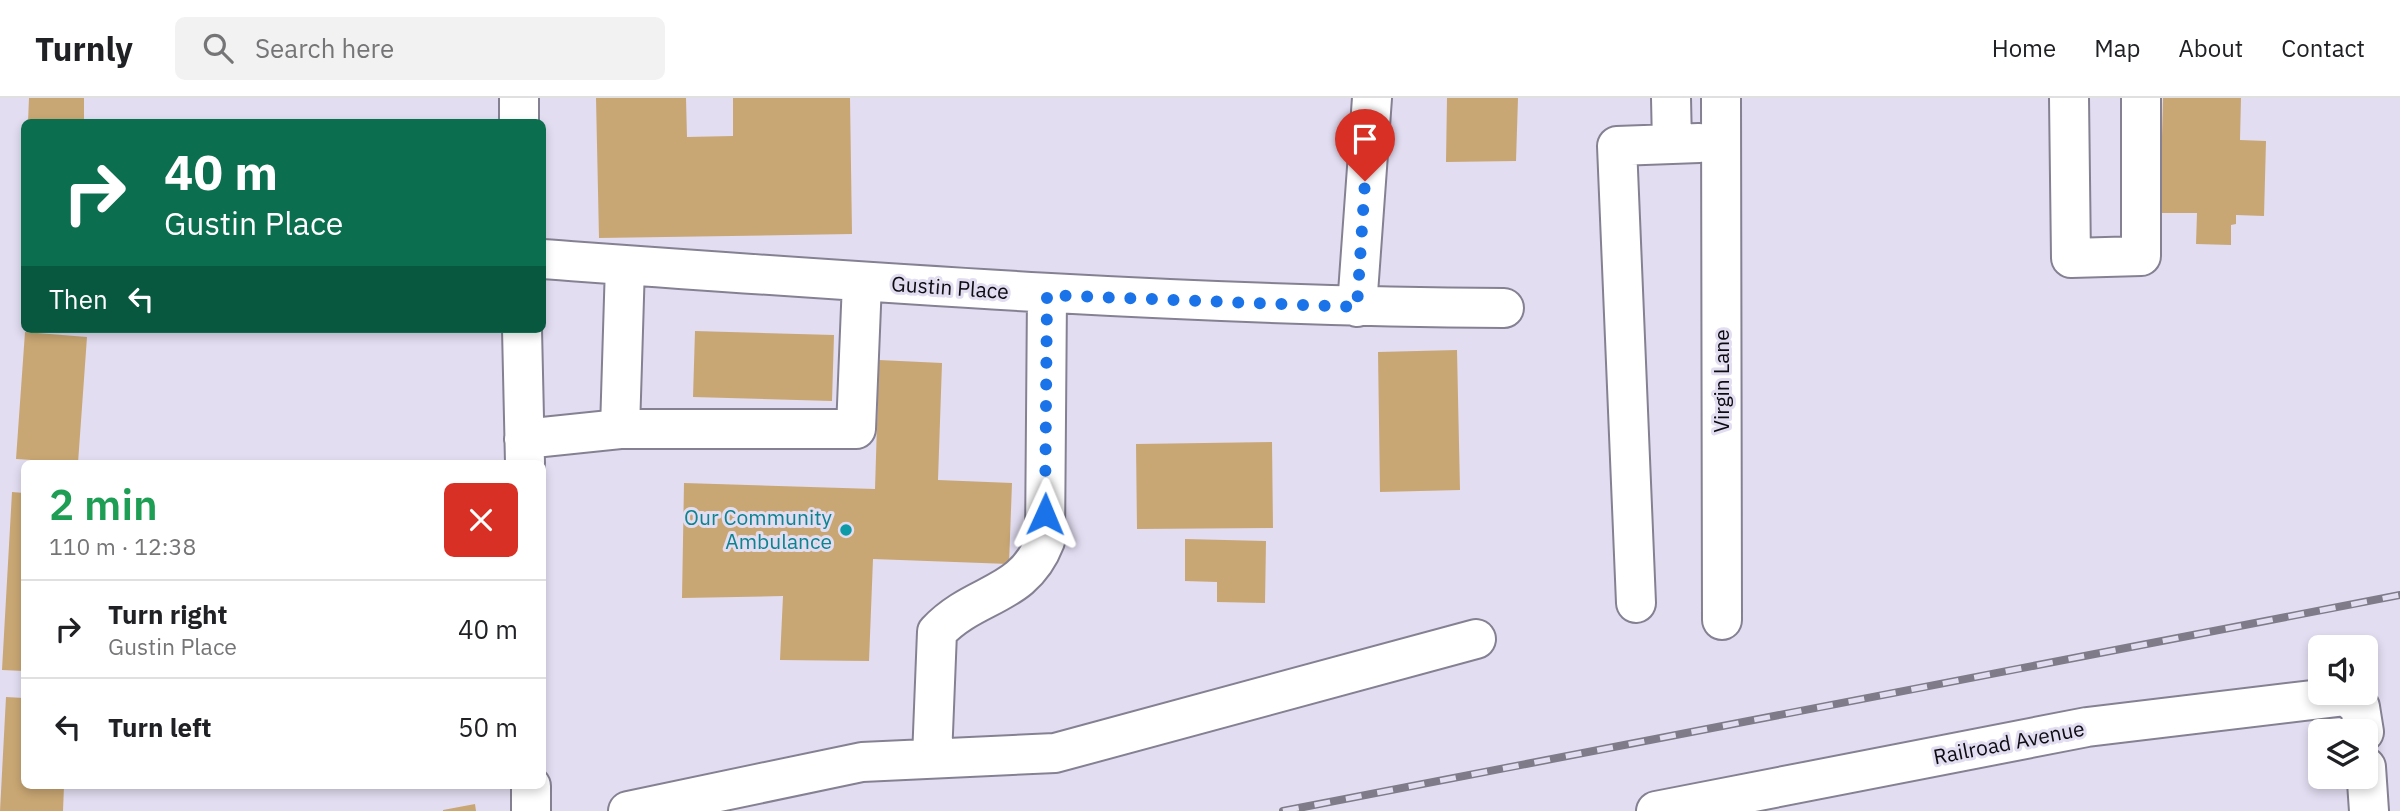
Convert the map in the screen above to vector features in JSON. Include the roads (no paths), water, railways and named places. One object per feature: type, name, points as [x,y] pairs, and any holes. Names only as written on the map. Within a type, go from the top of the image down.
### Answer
[{"type":"street","points":[[519,98],[519,119]]},
{"type":"street","points":[[1357,307],[1371,98]]},
{"type":"street","points":[[1671,98],[1672,144]]},
{"type":"street","name":"Virgin Lane","points":[[1721,98],[1721,620]]},
{"type":"street","points":[[2069,98],[2071,258],[2141,256],[2141,98]]},
{"type":"street","points":[[1636,603],[1617,146],[1722,142]]},
{"type":"street","name":"Gustin Place","points":[[546,259],[1047,295],[1357,307],[1504,308]]},
{"type":"street","points":[[620,429],[625,265]]},
{"type":"street","points":[[522,333],[525,451],[620,429],[856,429],[862,282]]},
{"type":"street","points":[[932,758],[937,632],[953,616],[1019,581],[1036,563],[1045,541],[1047,295]]},
{"type":"street","points":[[628,811],[862,762],[1055,753],[1476,639]]},
{"type":"street","name":"Railroad Avenue","points":[[1656,811],[2087,727],[2346,696],[2361,719]]},
{"type":"street","points":[[531,789],[531,811]]},
{"type":"street","points":[[2368,789],[2369,811]]},
{"type":"railway","points":[[1283,811],[2400,595]]},
{"type":"place","name":"Our Community Ambulance","points":[[846,530]]}]
